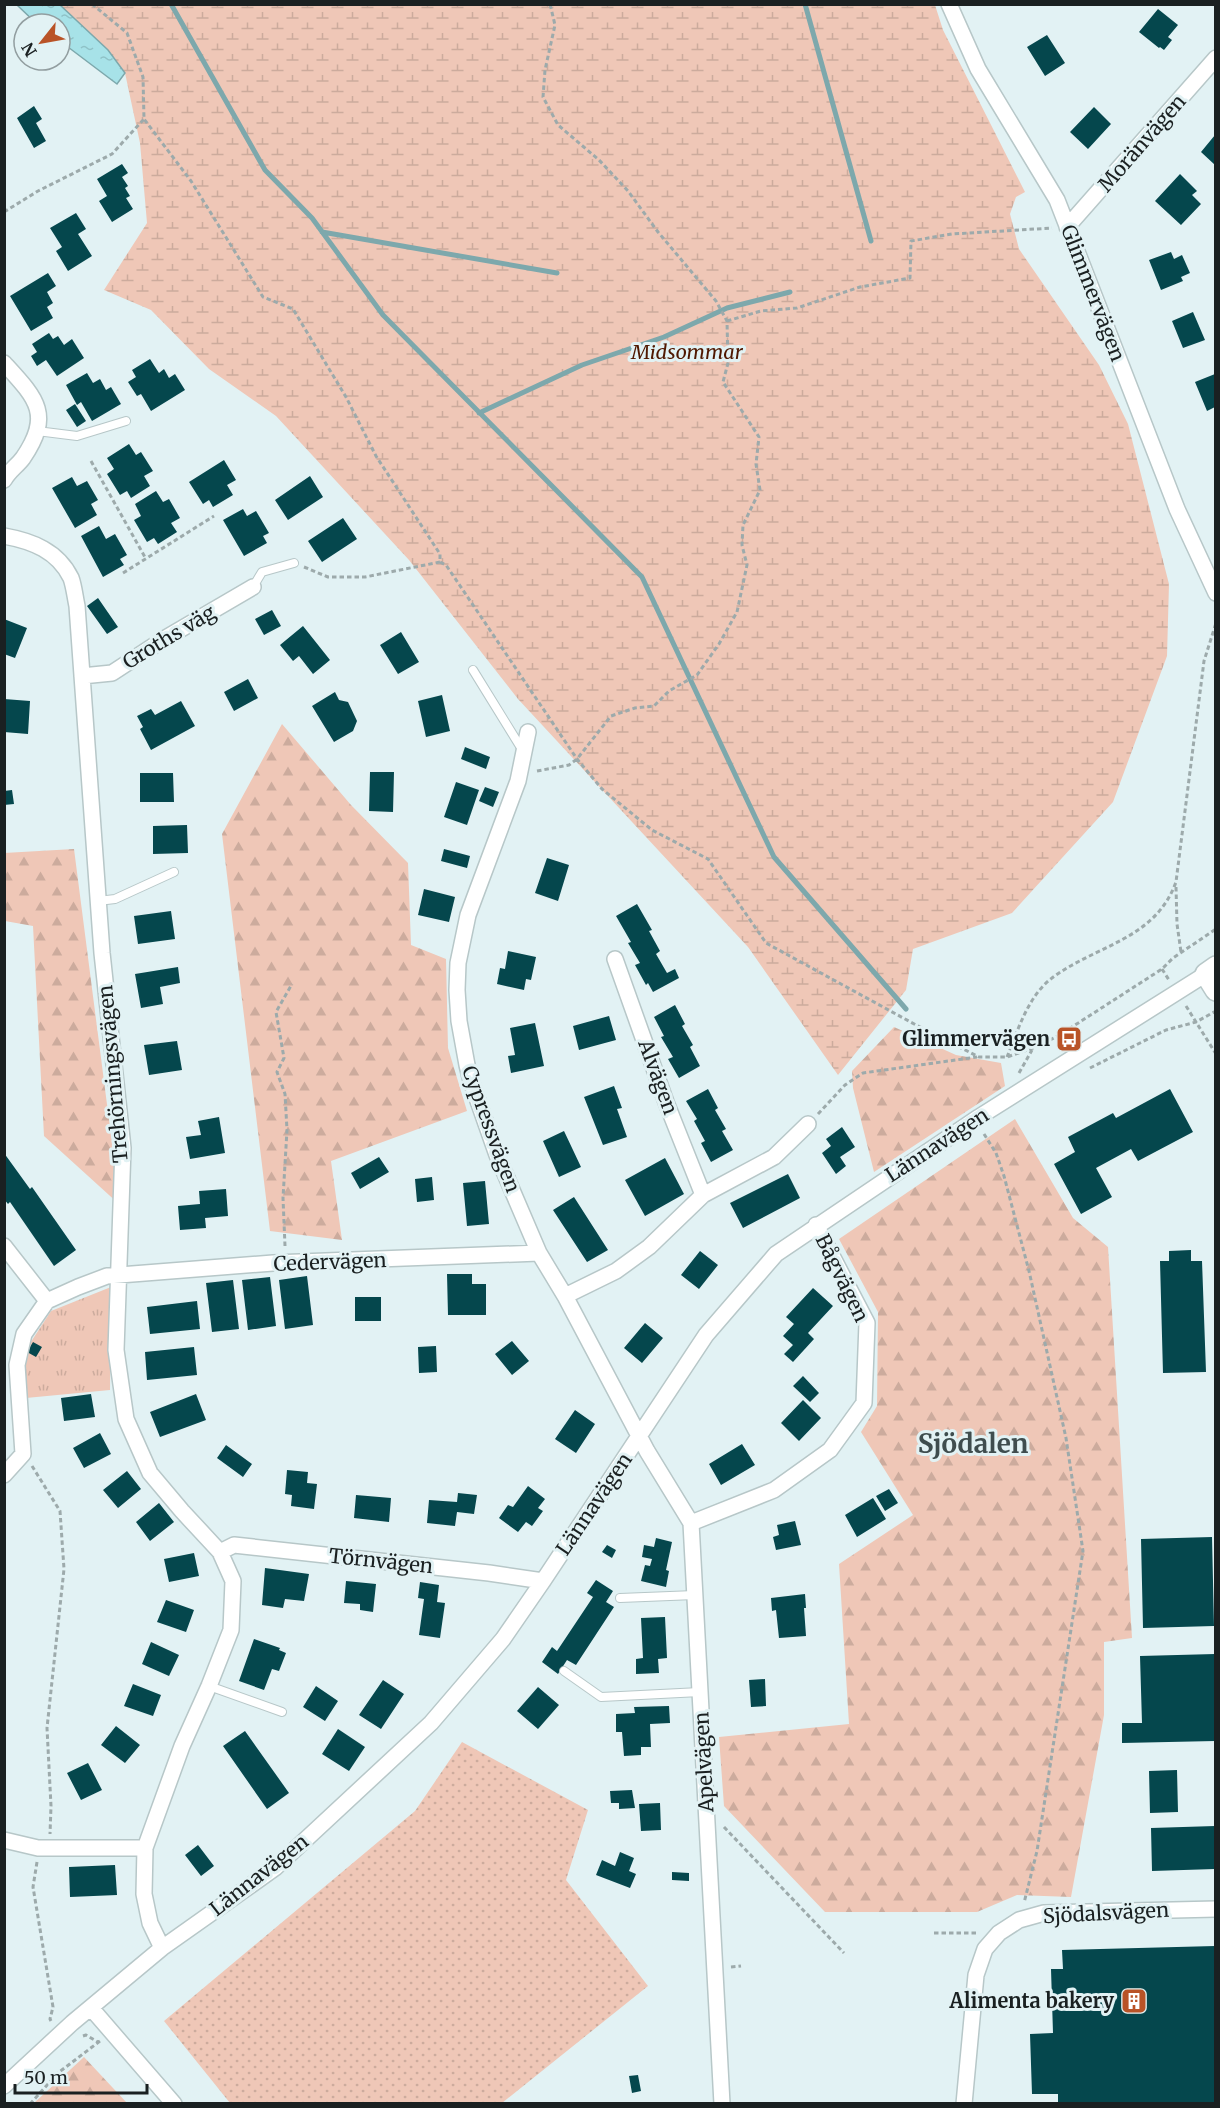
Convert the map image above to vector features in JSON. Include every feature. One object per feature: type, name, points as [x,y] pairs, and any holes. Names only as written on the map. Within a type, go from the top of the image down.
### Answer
[{"type":"street","name":"Glimmervägen","points":[[949,4],[978,69],[1057,200],[1177,509],[1215,593]]},
{"type":"street","name":"Moränvägen","points":[[1067,227],[1215,58]]},
{"type":"street","points":[[4,363],[33,396],[38,406],[40,420],[37,431],[22,459],[4,480]]},
{"type":"street","name":"Trehörningsvägen","points":[[4,536],[32,543],[51,552],[71,579],[77,606],[98,901],[123,1148],[116,1350],[126,1419],[150,1473],[220,1552],[233,1581],[231,1630],[182,1746],[145,1848],[144,1894],[150,1923],[162,1948]]},
{"type":"street","name":"Groths väg","points":[[82,676],[112,673],[164,639],[253,587]]},
{"type":"street","name":"Cypressvägen","points":[[528,732],[518,781],[468,915],[458,963],[459,1022],[471,1081],[497,1155],[539,1253],[565,1296],[640,1435]]},
{"type":"street","name":"Alvägen","points":[[615,959],[666,1102],[703,1195]]},
{"type":"street","name":"Lännavägen","points":[[4,2086],[72,2023],[162,1948],[275,1868],[431,1723],[503,1639],[706,1335],[776,1254],[988,1111],[1212,977]]},
{"type":"street","points":[[565,1296],[616,1271],[649,1247],[703,1195],[774,1157],[808,1124]]},
{"type":"street","name":"Bågvägen","points":[[691,1523],[774,1490],[830,1450],[864,1403],[867,1323],[816,1225]]},
{"type":"street","points":[[4,1246],[47,1301],[24,1334],[17,1365],[23,1454],[4,1475]]},
{"type":"street","name":"Cedervägen","points":[[47,1301],[107,1276],[288,1263],[539,1253]]},
{"type":"street","name":"Apelvägen","points":[[640,1435],[647,1451],[691,1523],[722,2103]]},
{"type":"street","name":"Törnvägen","points":[[220,1552],[234,1545],[543,1581]]},
{"type":"street","points":[[4,1840],[44,1848],[145,1848]]},
{"type":"street","name":"Sjödalsvägen","points":[[964,2103],[976,1975],[985,1949],[999,1933],[1019,1920],[1044,1913],[1215,1909]]},
{"type":"street","points":[[91,2008],[174,2103]]},
{"type":"lane","points":[[37,431],[77,436],[126,421]]},
{"type":"lane","points":[[253,587],[262,572],[294,563]]},
{"type":"lane","points":[[473,670],[523,752]]},
{"type":"lane","points":[[98,901],[115,899],[174,872]]},
{"type":"lane","points":[[620,1598],[695,1595]]},
{"type":"lane","points":[[564,1671],[601,1696],[700,1692]]},
{"type":"lane","points":[[209,1686],[282,1712]]},
{"type":"path","points":[[92,4],[127,33],[143,77],[144,119],[191,181],[263,297],[293,309],[346,397],[376,456],[440,554],[440,562]]},
{"type":"path","points":[[520,770],[533,771],[569,765],[577,759],[611,716],[635,708],[654,706],[669,692],[697,675],[719,644],[737,612],[747,565],[742,545],[743,525],[760,490],[756,464],[759,437],[723,382],[728,363],[727,321],[716,301],[658,232],[628,191],[599,160],[558,125],[543,97],[545,70],[555,25],[550,4]]},
{"type":"path","points":[[4,212],[38,191],[112,154],[144,119]]},
{"type":"path","points":[[727,321],[762,311],[797,308],[860,287],[910,278],[911,242],[951,234],[1067,227]]},
{"type":"path","points":[[91,461],[146,559]]},
{"type":"path","points":[[123,573],[214,516]]},
{"type":"path","points":[[294,563],[328,577],[365,577],[440,562],[446,565],[577,759],[602,789],[652,830],[708,859],[766,943],[979,1057]]},
{"type":"path","points":[[1181,952],[1177,924],[1176,882],[1204,661],[1215,623]]},
{"type":"path","points":[[1007,1057],[1024,1014],[1041,988],[1052,978],[1132,935],[1159,913],[1172,895],[1176,882]]},
{"type":"path","points":[[808,1124],[845,1085],[864,1073],[979,1057],[1007,1057],[1033,1048],[1058,1036],[1162,969],[1181,952],[1215,929]]},
{"type":"path","points":[[288,1263],[283,1221],[287,1130],[285,1094],[277,1072],[284,1058],[276,1012],[292,984]]},
{"type":"path","points":[[1108,1003],[1113,1009]]},
{"type":"path","points":[[1085,1071],[1166,1030],[1196,1022],[1215,1011]]},
{"type":"path","points":[[1196,1022],[1215,1054]]},
{"type":"path","points":[[982,1129],[996,1153],[1004,1176],[1029,1271],[1066,1438],[1083,1551],[1037,1851],[1019,1920]]},
{"type":"path","points":[[23,1454],[41,1478],[60,1511],[64,1569],[47,1728],[51,1806],[44,1848],[33,1887],[52,2007],[50,2019]]},
{"type":"path","points":[[706,1808],[844,1953]]},
{"type":"path","points":[[934,1933],[999,1933]]},
{"type":"path","points":[[30,2103],[58,2073],[112,2031]]},
{"type":"green space","name":"Midsommar","points":[[60,5],[935,5],[943,30],[1025,192],[1016,197],[1010,214],[1019,249],[1099,365],[1128,424],[1169,584],[1167,656],[1113,802],[1012,913],[913,949],[906,990],[838,1075],[748,947],[518,699],[409,560],[276,416],[209,369],[151,310],[104,290],[147,223],[140,143],[125,73],[72,18],[72,12],[67,12]]},
{"type":"green space","points":[[282,724],[351,805],[408,863],[411,945],[446,959],[448,1048],[467,1111],[331,1161],[342,1240],[270,1231],[222,834]]},
{"type":"green space","points":[[74,849],[120,1205],[44,1136],[33,926],[5,921],[4,853]]},
{"type":"green space","points":[[894,1027],[956,1055],[1001,1063],[1005,1086],[874,1172],[853,1088],[852,1071]]},
{"type":"green space","points":[[1015,1119],[1073,1218],[1108,1247],[1132,1638],[1104,1642],[1104,1715],[1071,1897],[1017,1895],[977,1912],[825,1912],[724,1806],[719,1737],[849,1724],[839,1564],[913,1515],[861,1432],[877,1406],[878,1312],[839,1239]]},
{"type":"green space","points":[[111,1287],[110,1390],[26,1398],[25,1351],[51,1311]]},
{"type":"green space","points":[[462,1742],[588,1810],[566,1880],[648,1986],[502,2103],[230,2103],[164,2021],[415,1811]]},
{"type":"green space","points":[[84,2057],[127,2103],[34,2103]]},
{"type":"water","points":[[17,5],[60,5],[67,12],[24,12]]},
{"type":"water","points":[[72,16],[108,50],[125,73],[117,84],[72,50]]},
{"type":"building","points":[[1158,9],[1178,25],[1168,37],[1172,40],[1164,50],[1139,32]]},
{"type":"building","points":[[1047,35],[1065,63],[1045,76],[1027,47]]},
{"type":"building","points":[[34,106],[42,119],[36,123],[46,141],[34,148],[17,118]]},
{"type":"building","points":[[1094,107],[1111,124],[1088,149],[1070,132]]},
{"type":"building","points":[[1215,135],[1215,165],[1201,152]]},
{"type":"building","points":[[122,164],[128,173],[122,177],[128,186],[125,188],[130,196],[126,198],[133,209],[112,222],[99,201],[107,196],[97,179]]},
{"type":"building","points":[[1180,174],[1197,191],[1192,195],[1201,204],[1181,225],[1155,201]]},
{"type":"building","points":[[76,213],[86,229],[78,234],[92,256],[68,271],[56,251],[62,247],[50,228]]},
{"type":"building","points":[[1171,252],[1174,259],[1182,255],[1190,273],[1181,277],[1183,281],[1161,290],[1149,260]]},
{"type":"building","points":[[48,273],[56,286],[47,292],[53,303],[47,307],[53,318],[31,331],[10,296]]},
{"type":"building","points":[[1193,312],[1205,340],[1183,348],[1172,321]]},
{"type":"building","points":[[49,333],[53,339],[58,336],[64,345],[72,339],[84,358],[57,376],[46,360],[37,366],[31,356],[37,352],[32,344]]},
{"type":"building","points":[[150,359],[159,373],[164,369],[169,378],[175,374],[185,390],[151,411],[141,394],[137,396],[128,382],[136,377],[132,370]]},
{"type":"building","points":[[87,373],[93,383],[100,379],[106,390],[111,387],[121,404],[92,421],[81,402],[77,405],[66,385]]},
{"type":"building","points":[[1215,374],[1215,407],[1207,411],[1195,382]]},
{"type":"building","points":[[75,404],[86,421],[77,427],[66,410]]},
{"type":"building","points":[[129,444],[136,455],[141,452],[153,471],[144,476],[150,486],[131,498],[127,491],[120,495],[107,474],[114,469],[107,458]]},
{"type":"building","points":[[224,460],[236,480],[227,485],[233,495],[213,507],[209,500],[203,504],[189,482]]},
{"type":"building","points":[[310,476],[323,497],[288,520],[275,500]]},
{"type":"building","points":[[72,477],[77,486],[87,481],[98,500],[91,504],[97,515],[75,528],[52,488]]},
{"type":"building","points":[[156,491],[163,502],[169,499],[180,518],[171,523],[177,532],[158,544],[154,538],[147,542],[134,520],[141,516],[135,504]]},
{"type":"building","points":[[243,509],[247,516],[256,511],[269,533],[263,536],[267,543],[244,556],[223,520]]},
{"type":"building","points":[[343,518],[357,539],[322,562],[308,541]]},
{"type":"building","points":[[99,526],[106,539],[115,534],[127,555],[120,559],[124,565],[103,577],[81,536]]},
{"type":"building","points":[[98,598],[118,627],[107,634],[87,606]]},
{"type":"building","points":[[272,610],[281,626],[264,635],[255,619]]},
{"type":"building","points":[[4,619],[27,628],[15,658],[4,654]]},
{"type":"building","points":[[303,626],[330,660],[313,674],[299,656],[293,661],[280,645]]},
{"type":"building","points":[[401,632],[419,662],[398,674],[380,645]]},
{"type":"building","points":[[248,679],[258,698],[234,711],[224,692]]},
{"type":"building","points":[[335,692],[339,700],[348,702],[357,721],[353,731],[334,742],[312,706]]},
{"type":"building","points":[[442,695],[450,731],[426,737],[418,701]]},
{"type":"building","points":[[4,699],[30,701],[28,734],[4,732]]},
{"type":"building","points":[[181,701],[195,726],[151,750],[140,729],[143,727],[137,716],[151,709],[155,715]]},
{"type":"building","points":[[465,747],[490,757],[486,769],[461,759]]},
{"type":"building","points":[[370,772],[394,772],[393,812],[369,811]]},
{"type":"building","points":[[140,773],[173,773],[174,802],[140,802]]},
{"type":"building","points":[[456,782],[479,790],[467,825],[444,817]]},
{"type":"building","points":[[485,787],[499,792],[493,807],[479,801]]},
{"type":"building","points":[[12,790],[14,804],[4,805],[4,791]]},
{"type":"building","points":[[187,825],[188,853],[153,854],[153,826]]},
{"type":"building","points":[[444,849],[470,856],[467,868],[441,861]]},
{"type":"building","points":[[547,858],[569,865],[558,901],[535,893]]},
{"type":"building","points":[[424,889],[455,897],[449,922],[418,915]]},
{"type":"building","points":[[637,904],[652,930],[649,931],[660,951],[656,954],[667,973],[675,969],[679,978],[653,992],[648,983],[646,985],[635,965],[640,963],[616,916]]},
{"type":"building","points":[[171,911],[175,939],[138,944],[134,916]]},
{"type":"building","points":[[508,951],[536,957],[531,980],[526,979],[524,990],[497,984],[500,968],[505,969]]},
{"type":"building","points":[[178,967],[180,983],[160,987],[163,1004],[141,1008],[135,974]]},
{"type":"building","points":[[675,1005],[685,1024],[682,1026],[693,1045],[690,1047],[700,1066],[679,1078],[668,1059],[673,1057],[661,1037],[664,1036],[654,1017]]},
{"type":"building","points":[[609,1016],[616,1040],[579,1050],[573,1026]]},
{"type":"building","points":[[535,1023],[544,1066],[511,1073],[508,1056],[515,1055],[510,1028]]},
{"type":"building","points":[[177,1041],[182,1070],[149,1075],[144,1045]]},
{"type":"building","points":[[614,1086],[622,1108],[617,1109],[627,1137],[603,1145],[584,1097]]},
{"type":"building","points":[[708,1089],[718,1108],[715,1110],[726,1129],[722,1131],[733,1150],[711,1162],[701,1143],[705,1141],[694,1121],[697,1119],[686,1101]]},
{"type":"building","points":[[1170,1089],[1193,1132],[1138,1161],[1131,1149],[1096,1168],[1112,1197],[1081,1214],[1054,1164],[1075,1152],[1068,1137],[1113,1113],[1116,1118]]},
{"type":"building","points":[[219,1117],[225,1153],[190,1159],[186,1137],[201,1135],[198,1121]]},
{"type":"building","points":[[842,1127],[855,1147],[840,1157],[846,1166],[836,1174],[822,1153],[831,1146],[826,1139]]},
{"type":"building","points":[[564,1131],[581,1167],[559,1177],[543,1141]]},
{"type":"building","points":[[4,1153],[30,1189],[32,1187],[76,1250],[54,1266],[10,1202],[8,1204],[4,1199]]},
{"type":"building","points":[[379,1157],[389,1172],[360,1189],[351,1173]]},
{"type":"building","points":[[665,1158],[684,1194],[645,1216],[625,1180]]},
{"type":"building","points":[[788,1174],[800,1198],[743,1228],[730,1203]]},
{"type":"building","points":[[432,1177],[434,1200],[417,1202],[415,1179]]},
{"type":"building","points":[[485,1181],[489,1224],[467,1226],[463,1183]]},
{"type":"building","points":[[226,1189],[228,1216],[205,1218],[206,1228],[180,1230],[178,1206],[200,1204],[199,1191]]},
{"type":"building","points":[[574,1197],[608,1250],[587,1262],[553,1210]]},
{"type":"building","points":[[1191,1250],[1191,1261],[1202,1261],[1206,1372],[1163,1373],[1160,1261],[1169,1261],[1169,1251]]},
{"type":"building","points":[[700,1251],[718,1265],[699,1289],[681,1275]]},
{"type":"building","points":[[447,1274],[472,1274],[472,1284],[486,1284],[486,1315],[448,1315]]},
{"type":"building","points":[[307,1276],[313,1325],[285,1329],[279,1280]]},
{"type":"building","points":[[270,1277],[276,1326],[248,1330],[242,1280]]},
{"type":"building","points":[[233,1280],[239,1329],[212,1332],[206,1283]]},
{"type":"building","points":[[813,1288],[833,1306],[808,1333],[814,1339],[793,1362],[784,1354],[793,1345],[783,1336],[794,1324],[786,1317]]},
{"type":"building","points":[[355,1297],[381,1297],[381,1321],[355,1321]]},
{"type":"building","points":[[197,1301],[200,1329],[150,1334],[147,1307]]},
{"type":"building","points":[[645,1323],[663,1338],[642,1363],[624,1348]]},
{"type":"building","points":[[512,1341],[529,1361],[512,1375],[495,1354]]},
{"type":"building","points":[[33,1342],[42,1347],[36,1357],[27,1352]]},
{"type":"building","points":[[436,1346],[437,1372],[419,1373],[418,1347]]},
{"type":"building","points":[[194,1347],[197,1375],[147,1380],[145,1352]]},
{"type":"building","points":[[803,1376],[819,1393],[810,1402],[793,1386]]},
{"type":"building","points":[[91,1394],[95,1417],[64,1421],[61,1398]]},
{"type":"building","points":[[196,1394],[206,1420],[160,1437],[150,1412]]},
{"type":"building","points":[[803,1400],[821,1418],[799,1441],[781,1423]]},
{"type":"building","points":[[575,1410],[595,1424],[576,1453],[555,1439]]},
{"type":"building","points":[[100,1433],[111,1454],[84,1468],[73,1448]]},
{"type":"building","points":[[742,1444],[755,1465],[721,1485],[709,1464]]},
{"type":"building","points":[[226,1445],[252,1464],[243,1477],[217,1458]]},
{"type":"building","points":[[287,1470],[308,1472],[307,1483],[317,1484],[314,1509],[291,1506],[292,1495],[285,1494]]},
{"type":"building","points":[[127,1471],[141,1489],[118,1508],[103,1490]]},
{"type":"building","points":[[528,1486],[545,1499],[538,1508],[543,1511],[532,1526],[526,1522],[518,1532],[499,1518],[508,1505],[513,1507]]},
{"type":"building","points":[[889,1489],[898,1503],[885,1511],[876,1496]]},
{"type":"building","points":[[458,1493],[477,1495],[474,1514],[457,1512],[455,1526],[427,1523],[429,1500],[457,1502]]},
{"type":"building","points":[[356,1495],[391,1498],[389,1522],[354,1518]]},
{"type":"building","points":[[873,1498],[886,1519],[857,1537],[845,1515]]},
{"type":"building","points":[[159,1503],[174,1522],[150,1541],[136,1522]]},
{"type":"building","points":[[795,1521],[801,1545],[776,1550],[773,1537],[779,1535],[777,1525]]},
{"type":"building","points":[[1212,1537],[1214,1626],[1143,1628],[1141,1539]]},
{"type":"building","points":[[656,1538],[672,1542],[666,1570],[669,1571],[666,1587],[641,1581],[645,1565],[650,1566],[652,1559],[642,1557],[644,1545],[654,1547]]},
{"type":"building","points":[[607,1545],[616,1550],[612,1558],[602,1552]]},
{"type":"building","points":[[194,1553],[199,1576],[169,1582],[164,1559]]},
{"type":"building","points":[[265,1568],[309,1574],[304,1601],[285,1599],[283,1608],[262,1605]]},
{"type":"building","points":[[596,1580],[613,1591],[606,1602],[614,1607],[576,1665],[567,1660],[558,1674],[542,1662],[552,1647],[557,1651],[593,1597],[587,1593]]},
{"type":"building","points":[[346,1581],[376,1584],[373,1612],[360,1610],[360,1604],[344,1603]]},
{"type":"building","points":[[420,1582],[439,1585],[437,1602],[445,1603],[440,1638],[419,1635],[424,1599],[418,1598]]},
{"type":"building","points":[[805,1594],[806,1636],[779,1638],[776,1610],[772,1611],[771,1598]]},
{"type":"building","points":[[166,1600],[194,1610],[186,1632],[157,1622]]},
{"type":"building","points":[[665,1617],[667,1658],[658,1659],[659,1673],[636,1674],[636,1659],[643,1658],[641,1618]]},
{"type":"building","points":[[254,1639],[280,1648],[279,1650],[286,1653],[279,1671],[272,1669],[264,1690],[239,1681]]},
{"type":"building","points":[[151,1642],[179,1655],[169,1676],[142,1664]]},
{"type":"building","points":[[1215,1654],[1215,1741],[1122,1743],[1122,1723],[1142,1723],[1140,1656]]},
{"type":"building","points":[[765,1679],[766,1706],[751,1707],[749,1680]]},
{"type":"building","points":[[383,1680],[404,1694],[381,1729],[359,1715]]},
{"type":"building","points":[[133,1684],[161,1695],[153,1716],[124,1706]]},
{"type":"building","points":[[316,1686],[338,1701],[325,1721],[303,1707]]},
{"type":"building","points":[[538,1687],[559,1705],[538,1729],[517,1711]]},
{"type":"building","points":[[669,1706],[670,1723],[650,1724],[651,1747],[641,1747],[641,1755],[624,1756],[622,1732],[616,1732],[616,1714],[635,1713],[634,1707]]},
{"type":"building","points":[[116,1726],[140,1745],[125,1763],[101,1745]]},
{"type":"building","points":[[338,1729],[365,1747],[349,1771],[322,1754]]},
{"type":"building","points":[[245,1731],[289,1793],[267,1809],[223,1746]]},
{"type":"building","points":[[88,1763],[102,1790],[81,1800],[67,1773]]},
{"type":"building","points":[[1177,1770],[1178,1812],[1150,1813],[1149,1771]]},
{"type":"building","points":[[632,1790],[635,1808],[619,1809],[619,1803],[611,1803],[610,1791]]},
{"type":"building","points":[[660,1803],[661,1830],[641,1831],[639,1804]]},
{"type":"building","points":[[1215,1826],[1215,1869],[1152,1871],[1151,1828]]},
{"type":"building","points":[[198,1845],[214,1866],[201,1876],[185,1855]]},
{"type":"building","points":[[620,1852],[634,1858],[629,1871],[636,1874],[630,1888],[596,1875],[602,1860],[615,1866]]},
{"type":"building","points":[[115,1865],[117,1895],[70,1897],[69,1867]]},
{"type":"building","points":[[672,1872],[689,1873],[689,1881],[672,1880]]},
{"type":"building","name":"Alimenta bakery","points":[[1215,1946],[1215,2103],[1058,2103],[1058,2094],[1032,2094],[1030,2034],[1053,2033],[1051,1969],[1063,1969],[1062,1950]]},
{"type":"building","points":[[638,2075],[641,2091],[632,2093],[629,2076]]},
{"type":"waterway","points":[[171,4],[265,170],[312,218],[383,315],[642,577],[774,857],[906,1009]]},
{"type":"waterway","points":[[805,4],[871,241]]},
{"type":"waterway","points":[[322,232],[557,273]]},
{"type":"waterway","points":[[479,413],[582,365],[664,337],[727,308],[790,292]]},
{"type":"place","name":"Glimmervägen","points":[[1069,1039]]},
{"type":"place","name":"Alimenta bakery","points":[[1134,2001]]},
{"type":"district","name":"Sjödalen","points":[[973,1444]]}]
